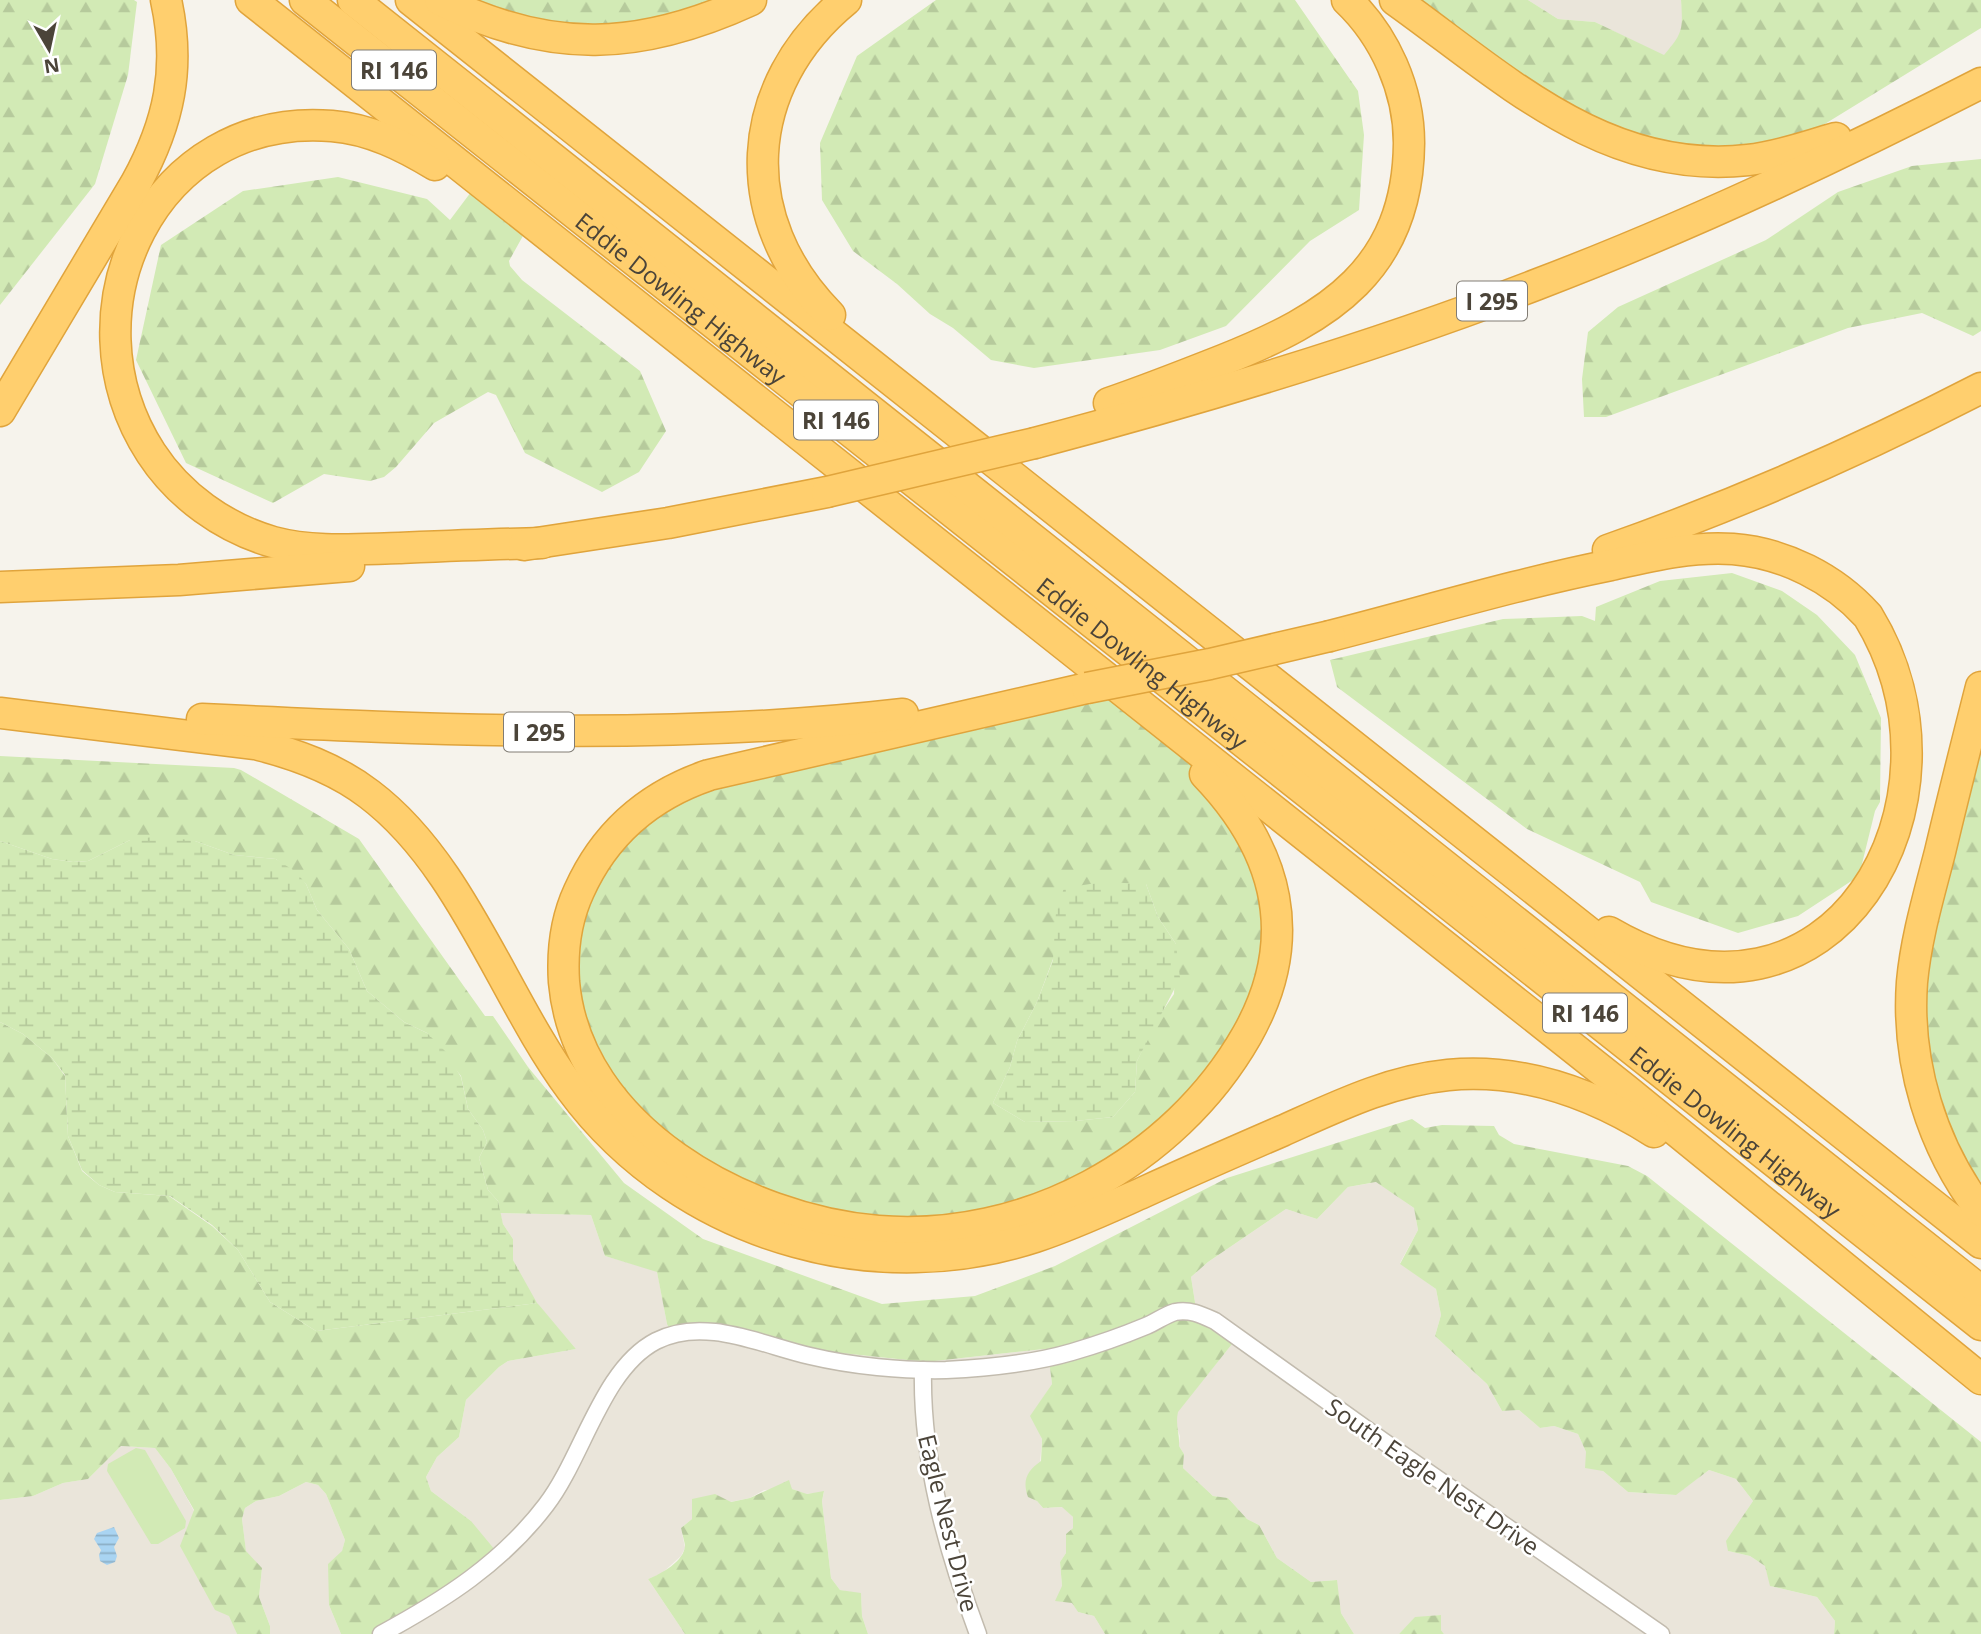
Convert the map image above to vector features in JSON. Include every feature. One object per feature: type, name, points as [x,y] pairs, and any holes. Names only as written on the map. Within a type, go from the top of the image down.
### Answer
[{"type":"highway","points":[[0,411],[136,183],[156,144],[172,82],[173,38],[166,0]]},
{"type":"highway","points":[[251,0],[1625,1089],[1981,1379]]},
{"type":"highway","name":"Eddie Dowling Highway","points":[[305,0],[1981,1325]]},
{"type":"highway","name":"Eddie Dowling Highway","points":[[353,0],[1981,1291]]},
{"type":"highway","points":[[411,0],[1981,1243]]},
{"type":"highway","points":[[440,0],[514,29],[552,37],[596,41],[684,28],[751,0]]},
{"type":"highway","points":[[846,0],[805,39],[780,82],[765,133],[763,170],[766,198],[781,246],[801,282],[828,313],[920,404]]},
{"type":"highway","points":[[1029,438],[1281,335],[1340,299],[1370,267],[1401,208],[1406,184],[1409,135],[1402,93],[1387,52],[1376,33],[1347,0]]},
{"type":"highway","points":[[1395,0],[1565,120],[1605,140],[1650,153],[1712,162],[1749,160],[1794,150],[1930,109]]},
{"type":"highway","name":"I 295","points":[[0,587],[238,576],[420,558],[542,543],[668,523],[827,492],[1329,356],[1526,288],[1708,213],[1981,83]]},
{"type":"highway","points":[[542,543],[311,549],[272,541],[234,527],[183,492],[156,461],[135,423],[117,362],[114,341],[116,300],[120,280],[134,242],[153,209],[179,180],[208,157],[233,144],[258,134],[295,127],[333,126],[352,129],[405,148],[582,262]]},
{"type":"highway","name":"I 295","points":[[0,711],[441,730],[625,731],[760,726],[890,716],[1080,690],[1331,636],[1502,586],[1676,525],[1838,457],[1981,388]]},
{"type":"highway","points":[[1331,636],[1578,572],[1665,554],[1733,549],[1755,552],[1796,565],[1848,597],[1870,618],[1888,641],[1915,691],[1924,725],[1927,774],[1923,810],[1913,845],[1895,879],[1871,908],[1840,934],[1804,953],[1785,960],[1744,967],[1703,966],[1663,958],[1605,929],[1489,854]]},
{"type":"highway","points":[[1981,687],[1919,939],[1911,1003],[1913,1046],[1928,1109],[1955,1170],[1981,1211]]},
{"type":"highway","points":[[1080,690],[709,775],[671,790],[626,822],[592,863],[576,896],[566,934],[564,965],[566,996],[576,1038],[595,1075],[622,1110],[656,1142],[683,1161],[752,1199],[824,1223],[880,1231],[942,1230],[1000,1220],[1026,1212],[1081,1190],[1116,1171],[1149,1148],[1202,1098],[1253,1025],[1273,970],[1277,917],[1267,867],[1255,839],[1240,816],[1214,783],[1134,700]]},
{"type":"highway","points":[[0,711],[255,744],[324,767],[367,792],[402,824],[432,858],[558,1070],[604,1128],[649,1169],[697,1202],[742,1223],[793,1241],[849,1254],[911,1257],[954,1255],[1006,1245],[1036,1237],[1091,1215],[1366,1094],[1405,1082],[1470,1074],[1513,1077],[1554,1085],[1611,1107],[1660,1136],[1817,1244]]},
{"type":"street","name":"South Eagle Nest Drive","points":[[923,1370],[976,1369],[1029,1362],[1071,1353],[1146,1326],[1175,1312],[1196,1312],[1661,1634]]},
{"type":"street","points":[[381,1634],[447,1596],[482,1571],[520,1537],[566,1476],[617,1374],[657,1340],[694,1331],[719,1332],[811,1357],[923,1370]]},
{"type":"street","name":"Eagle Nest Drive","points":[[923,1370],[922,1406],[930,1463],[964,1595],[978,1634]]},
{"type":"shaded area","points":[[1528,0],[1681,0],[1683,20],[1680,37],[1664,56],[1595,22],[1558,19]]},
{"type":"shaded area","points":[[1377,1182],[1414,1208],[1418,1230],[1400,1263],[1436,1289],[1441,1315],[1435,1336],[1487,1384],[1502,1411],[1519,1410],[1540,1428],[1554,1426],[1578,1434],[1586,1452],[1628,1492],[1675,1495],[1709,1470],[1736,1479],[1753,1501],[1743,1516],[1728,1551],[1750,1556],[1765,1566],[1771,1586],[1817,1597],[1835,1621],[1834,1634],[1444,1634],[1441,1630],[1441,1615],[1415,1618],[1399,1634],[1354,1634],[1341,1613],[1336,1580],[1311,1582],[1277,1558],[1259,1525],[1247,1519],[1228,1498],[1213,1496],[1183,1468],[1184,1454],[1179,1446],[1180,1436],[1175,1423],[1177,1412],[1236,1339],[1197,1315],[1191,1277],[1208,1262],[1286,1209],[1317,1219],[1348,1187]]},
{"type":"shaded area","points":[[500,1213],[591,1215],[605,1256],[657,1271],[667,1324],[750,1331],[822,1351],[926,1362],[1044,1349],[1048,1352],[1052,1384],[1031,1416],[1042,1439],[1037,1501],[1043,1508],[1063,1507],[1073,1517],[1073,1528],[1066,1534],[1066,1553],[1060,1562],[1062,1586],[1078,1612],[1094,1616],[1105,1634],[868,1634],[862,1616],[861,1594],[840,1590],[831,1578],[822,1501],[824,1492],[806,1494],[792,1489],[764,1490],[750,1498],[730,1502],[692,1519],[681,1528],[685,1548],[681,1556],[661,1574],[648,1579],[685,1634],[372,1634],[428,1604],[471,1521],[431,1491],[426,1477],[437,1457],[459,1437],[466,1400],[508,1361],[576,1349],[532,1298],[513,1260],[513,1239],[503,1224]]},
{"type":"shaded area","points":[[121,1446],[155,1448],[171,1469],[194,1511],[237,1634],[0,1634],[0,1500],[33,1496],[63,1483],[88,1479]]},
{"type":"shaded area","points":[[306,1482],[318,1485],[326,1494],[345,1540],[329,1605],[341,1634],[270,1634],[270,1626],[259,1597],[262,1568],[246,1552],[242,1519],[245,1508],[256,1501],[279,1496]]},
{"type":"green space","points":[[0,0],[137,2],[128,75],[95,184],[0,305]]},
{"type":"green space","points":[[457,0],[735,0],[691,20],[570,33]]},
{"type":"green space","points":[[936,0],[1295,0],[1358,91],[1364,135],[1359,210],[1310,241],[1226,326],[1160,350],[1034,368],[991,360],[853,251],[822,200],[820,143],[857,56]]},
{"type":"green space","points":[[1405,0],[1528,0],[1558,19],[1595,22],[1664,55],[1680,31],[1681,0],[1981,0],[1981,28],[1802,138],[1719,156],[1591,129]]},
{"type":"green space","points":[[1981,159],[1981,331],[1973,336],[1922,313],[1848,328],[1606,417],[1584,417],[1582,379],[1588,332],[1618,307],[1766,240],[1838,192],[1912,166]]},
{"type":"green space","points":[[338,177],[427,199],[450,220],[474,188],[529,225],[509,261],[510,266],[522,280],[640,371],[666,431],[639,472],[602,492],[525,453],[496,395],[488,392],[434,423],[396,467],[384,477],[370,481],[324,474],[273,503],[186,463],[136,360],[161,245],[243,191]]},
{"type":"green space","points":[[1732,573],[1782,591],[1817,615],[1855,655],[1881,718],[1880,802],[1875,811],[1859,876],[1798,916],[1738,933],[1651,902],[1640,882],[1527,829],[1337,687],[1330,660],[1503,619],[1582,616],[1595,621],[1596,607],[1660,581]]},
{"type":"green space","points":[[1981,678],[1981,1182],[1933,1116],[1916,938]]},
{"type":"green space","points":[[1089,689],[1150,716],[1237,812],[1272,934],[1230,1053],[1119,1159],[1024,1207],[963,1220],[820,1219],[643,1131],[560,974],[561,942],[633,808]],"holes":[[[1146,884],[1158,917],[1176,944],[1174,994],[1158,1018],[1137,1061],[1135,1092],[1113,1117],[1025,1122],[993,1103],[1053,959]]]},
{"type":"green space","points":[[0,756],[234,768],[359,839],[485,1016],[493,1016],[528,1067],[624,1183],[703,1239],[882,1304],[975,1296],[1055,1266],[1227,1178],[1412,1119],[1425,1128],[1442,1125],[1494,1126],[1499,1135],[1514,1144],[1628,1166],[1647,1176],[1981,1442],[1981,1634],[1834,1634],[1835,1621],[1817,1597],[1770,1586],[1765,1566],[1750,1556],[1728,1551],[1726,1541],[1753,1501],[1736,1479],[1709,1470],[1676,1495],[1628,1492],[1603,1471],[1585,1468],[1586,1452],[1578,1434],[1554,1426],[1540,1428],[1519,1410],[1502,1411],[1487,1384],[1435,1336],[1441,1315],[1436,1289],[1400,1264],[1418,1230],[1414,1208],[1376,1182],[1348,1187],[1317,1219],[1286,1209],[1208,1262],[1191,1277],[1197,1315],[1236,1339],[1178,1412],[1177,1417],[1179,1446],[1184,1454],[1183,1468],[1213,1496],[1228,1498],[1247,1519],[1259,1525],[1277,1558],[1311,1582],[1337,1580],[1341,1613],[1354,1634],[1105,1634],[1094,1616],[1078,1612],[1072,1603],[1055,1601],[1062,1586],[1060,1562],[1066,1553],[1066,1534],[1073,1528],[1073,1517],[1062,1507],[1043,1508],[1028,1497],[1026,1491],[1027,1476],[1041,1461],[1042,1439],[1030,1416],[1052,1384],[1048,1352],[1044,1349],[926,1362],[822,1351],[750,1331],[671,1331],[667,1324],[657,1272],[605,1256],[591,1215],[500,1213],[498,1201],[488,1190],[479,1158],[487,1142],[483,1130],[468,1109],[461,1076],[427,1033],[404,1022],[367,991],[349,949],[317,910],[306,884],[276,859],[234,855],[195,841],[130,840],[88,861],[73,862],[52,859],[0,841]]},
{"type":"green space","points":[[161,836],[195,841],[234,855],[276,859],[296,872],[306,884],[317,910],[349,949],[367,991],[404,1022],[427,1033],[446,1052],[461,1077],[468,1109],[483,1130],[487,1142],[479,1158],[488,1190],[498,1201],[503,1224],[513,1239],[513,1260],[537,1303],[316,1331],[270,1302],[238,1250],[212,1225],[170,1196],[115,1192],[99,1185],[82,1170],[68,1136],[65,1075],[52,1058],[23,1034],[0,1022],[0,841],[52,859],[73,862],[88,861],[130,840]]},
{"type":"green space","points":[[1103,882],[1146,884],[1158,917],[1176,944],[1180,978],[1137,1061],[1135,1092],[1113,1117],[1025,1122],[993,1103],[1053,960],[1056,912],[1064,888]]},
{"type":"green space","points":[[0,1022],[23,1034],[52,1058],[65,1076],[68,1136],[82,1171],[99,1185],[115,1192],[169,1196],[212,1226],[238,1250],[270,1302],[316,1331],[537,1303],[539,1305],[576,1349],[508,1361],[499,1367],[466,1400],[459,1437],[437,1457],[426,1477],[431,1491],[471,1521],[495,1550],[428,1604],[372,1634],[341,1634],[329,1605],[328,1564],[342,1551],[345,1540],[326,1494],[318,1485],[306,1482],[279,1496],[256,1501],[245,1508],[242,1519],[246,1551],[262,1568],[259,1597],[270,1626],[270,1634],[237,1634],[229,1616],[215,1610],[180,1546],[194,1510],[171,1469],[155,1448],[121,1446],[88,1479],[63,1483],[33,1496],[0,1500]]},
{"type":"green space","points":[[136,1448],[145,1450],[186,1521],[185,1528],[158,1544],[151,1544],[107,1471],[108,1464]]},
{"type":"green space","points":[[789,1480],[792,1489],[807,1494],[824,1491],[822,1501],[831,1578],[840,1590],[861,1593],[862,1616],[868,1634],[685,1634],[648,1579],[677,1561],[684,1551],[681,1528],[692,1519],[692,1499],[715,1494],[731,1502],[750,1498]]},
{"type":"green space","points":[[1441,1615],[1441,1630],[1444,1634],[1399,1634],[1415,1617]]},
{"type":"water","points":[[114,1527],[119,1538],[114,1547],[117,1556],[115,1562],[107,1565],[100,1561],[101,1550],[94,1539],[97,1533]]}]
